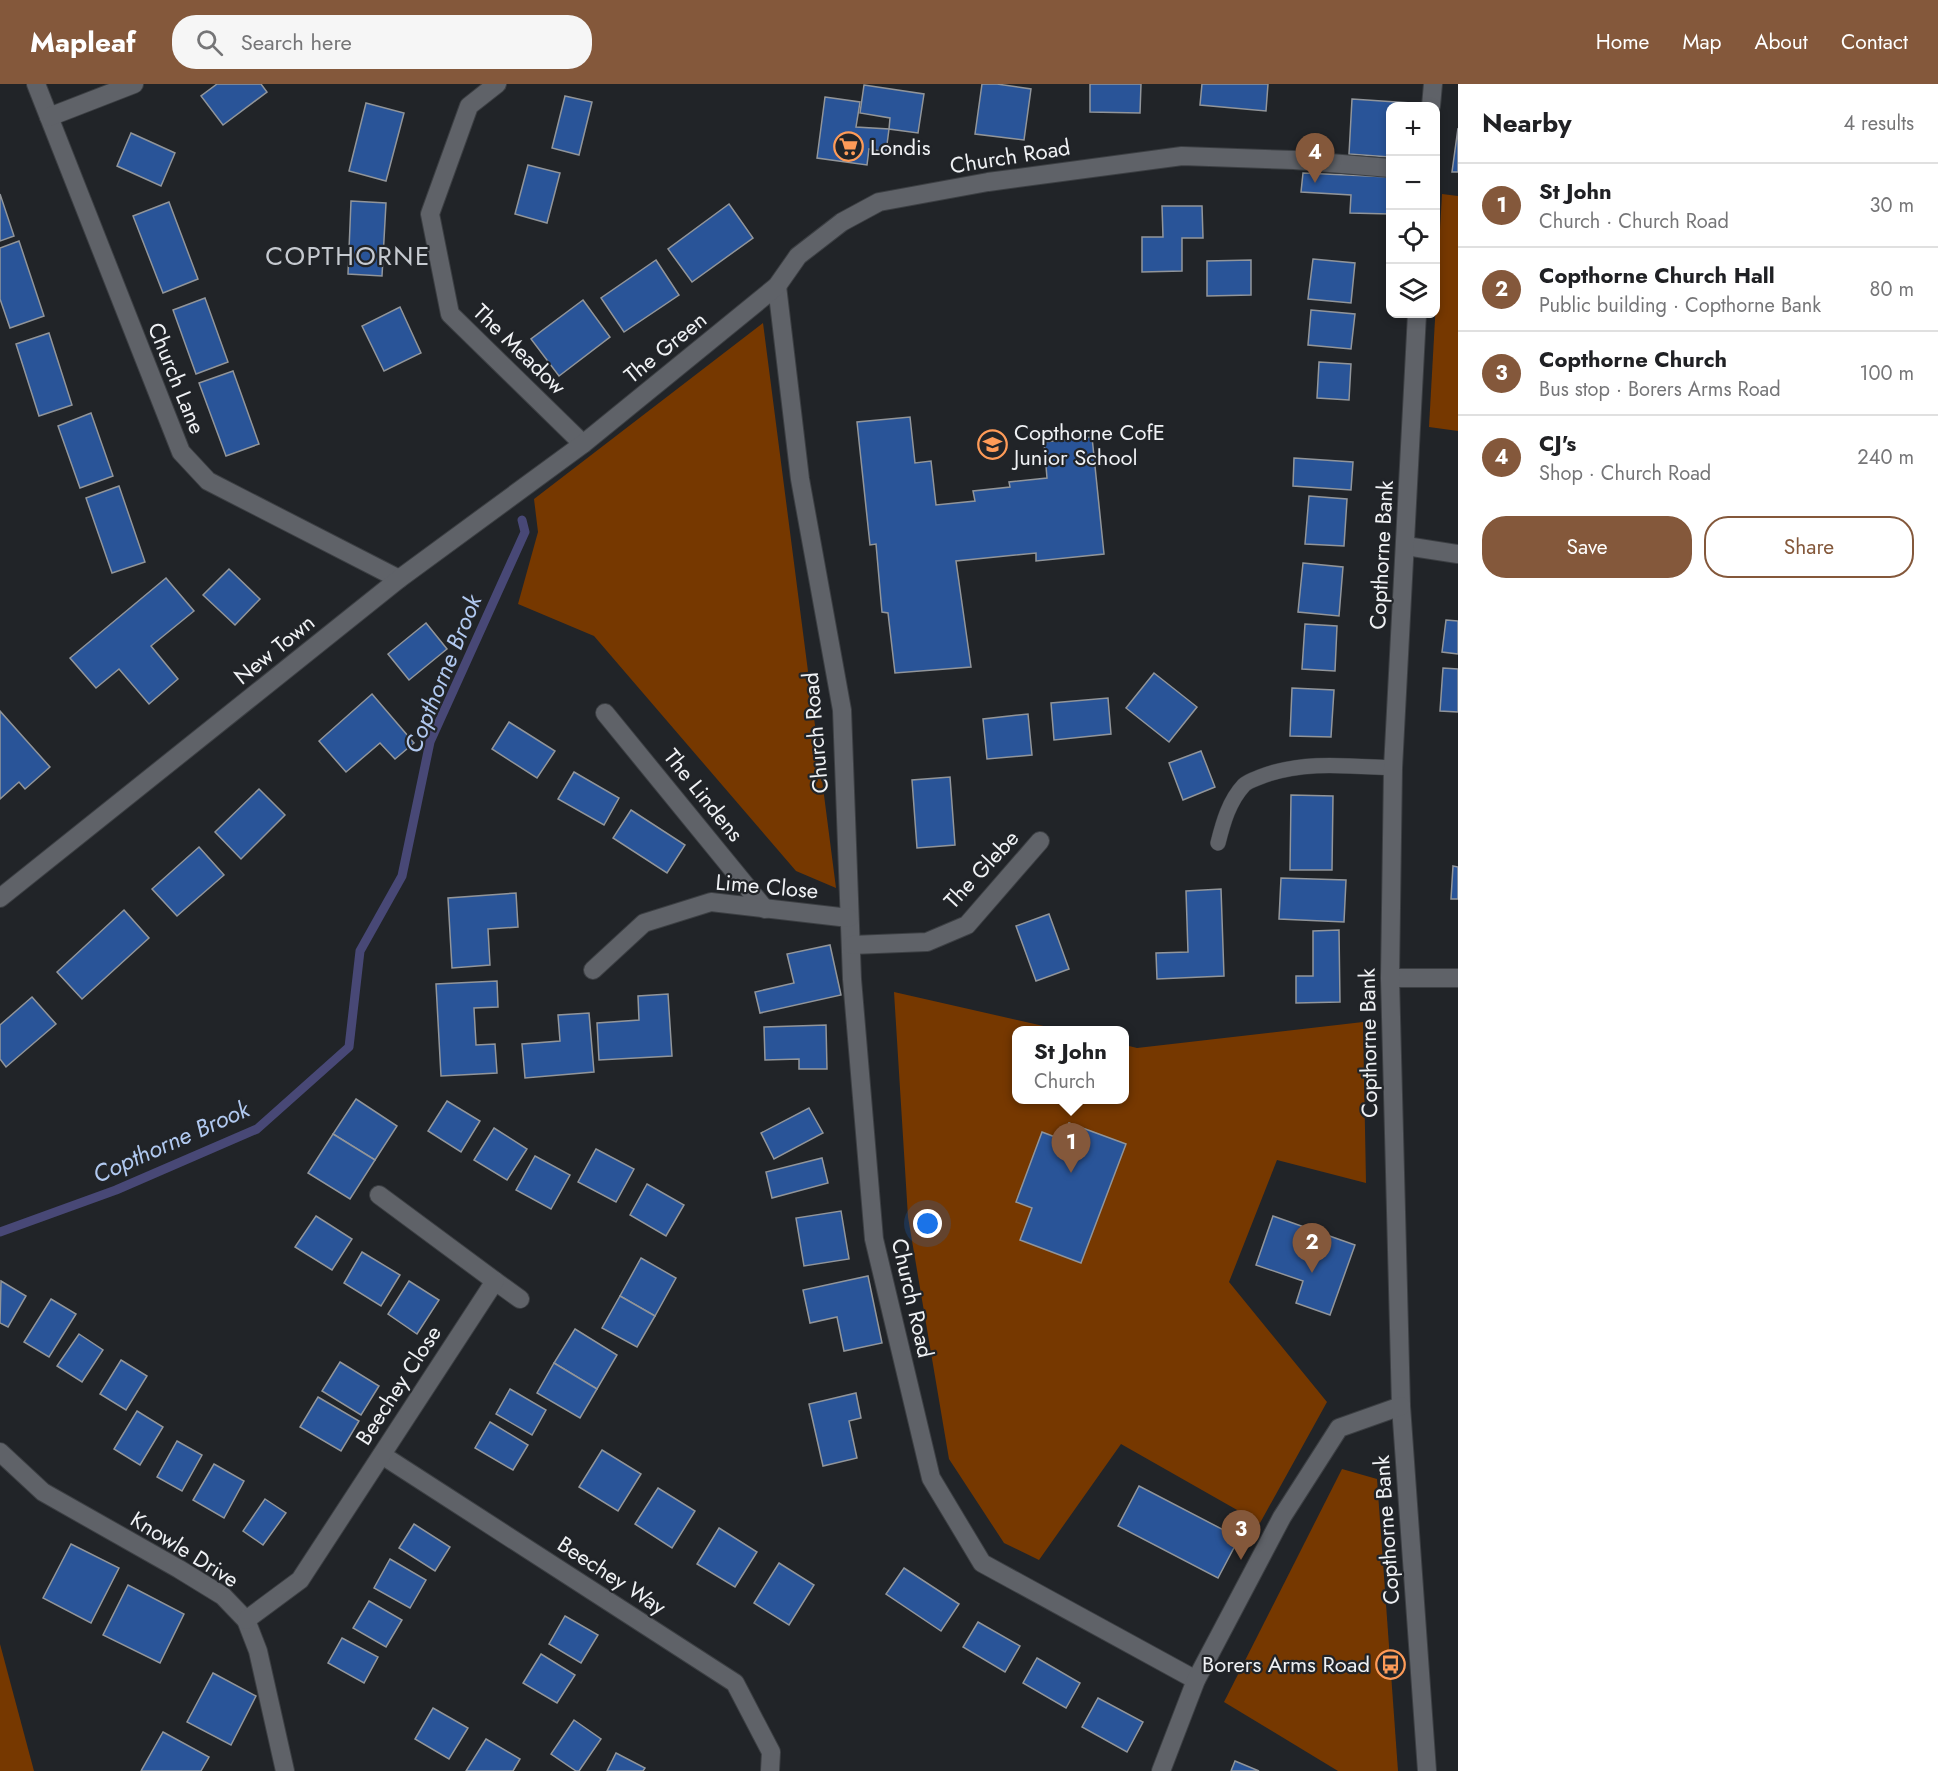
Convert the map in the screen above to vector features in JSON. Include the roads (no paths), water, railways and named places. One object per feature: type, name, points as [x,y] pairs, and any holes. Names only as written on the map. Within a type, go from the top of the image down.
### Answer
[{"type":"street","name":"Church Lane","points":[[36,84],[181,452],[208,481],[399,579]]},
{"type":"street","points":[[49,117],[134,84]]},
{"type":"street","name":"The Meadow","points":[[497,84],[469,106],[430,214],[450,314],[583,444]]},
{"type":"street","points":[[1431,102],[1433,84]]},
{"type":"street","name":"Church Road","points":[[1196,1680],[982,1563],[931,1478],[874,1239],[852,979],[842,710],[800,479],[777,286],[798,256],[842,222],[879,202],[988,182],[1182,156],[1294,160],[1386,168]]},
{"type":"street","name":"The Green","points":[[583,444],[777,286]]},
{"type":"street","name":"Copthorne Bank","points":[[1417,318],[1393,768],[1390,978],[1401,1406],[1427,1771]]},
{"type":"street","name":"New Town","points":[[0,898],[399,579],[583,444]]},
{"type":"street","points":[[1406,546],[1458,554]]},
{"type":"street","name":"The Lindens","points":[[605,712],[765,909]]},
{"type":"street","name":"The Glebe","points":[[852,945],[927,942],[967,925],[1040,841]]},
{"type":"street","name":"Lime Close","points":[[593,970],[644,923],[711,902],[849,918]]},
{"type":"street","points":[[1390,978],[1458,978]]},
{"type":"street","points":[[379,1195],[520,1299]]},
{"type":"street","name":"Beechey Close","points":[[246,1620],[300,1580],[495,1281]]},
{"type":"street","points":[[1161,1771],[1196,1680],[1282,1517],[1339,1428],[1401,1406]]},
{"type":"street","name":"Knowle Drive","points":[[0,1452],[43,1492],[223,1596],[246,1620],[258,1651],[285,1771]]},
{"type":"street","name":"Beechey Way","points":[[382,1455],[735,1683],[771,1752],[770,1771]]},
{"type":"lane","points":[[1218,843],[1224,820],[1233,800],[1246,783],[1266,774],[1308,765],[1393,768]]},
{"type":"waterway","name":"Copthorne Brook","points":[[0,1232],[116,1190],[257,1129],[349,1047],[360,951],[402,876],[430,742],[525,532],[522,520]]},
{"type":"place","name":"Londis","points":[[849,147]]},
{"type":"place","name":"CJ's","points":[[1315,183]]},
{"type":"place","name":"Copthorne CofE Junior School","points":[[993,445]]},
{"type":"place","name":"St John","points":[[1071,1173]]},
{"type":"place","name":"Copthorne Church Hall","points":[[1312,1273]]},
{"type":"place","name":"Copthorne Church","points":[[1241,1560]]},
{"type":"place","name":"Borers Arms Road","points":[[1391,1664]]},
{"type":"district","name":"COPTHORNE","points":[[348,256]]}]
